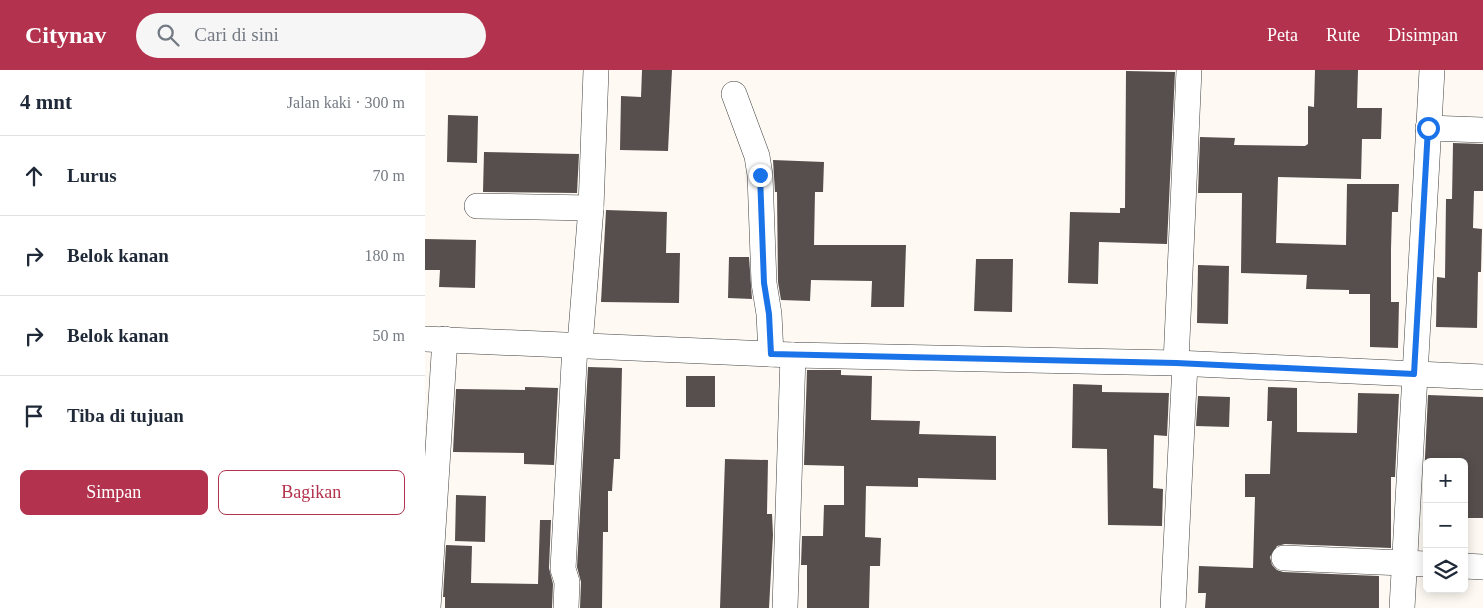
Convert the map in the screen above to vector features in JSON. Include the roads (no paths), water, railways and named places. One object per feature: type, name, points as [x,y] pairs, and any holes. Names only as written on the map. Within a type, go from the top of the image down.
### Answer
[{"type":"street","points":[[566,608],[567,582],[563,569],[577,345],[591,208],[597,70]]},
{"type":"street","points":[[1173,608],[1189,70]]},
{"type":"street","points":[[1402,608],[1415,563],[1414,374],[1432,70]]},
{"type":"street","points":[[734,94],[757,156],[760,175],[764,283],[769,314],[782,355],[785,608]]},
{"type":"street","points":[[1428,128],[1483,130]]},
{"type":"street","points":[[477,206],[591,208]]},
{"type":"street","points":[[428,608],[435,339],[782,355],[1181,364],[1483,376]]},
{"type":"street","points":[[1284,558],[1415,563]]},
{"type":"street","points":[[1468,566],[1483,567]]}]
